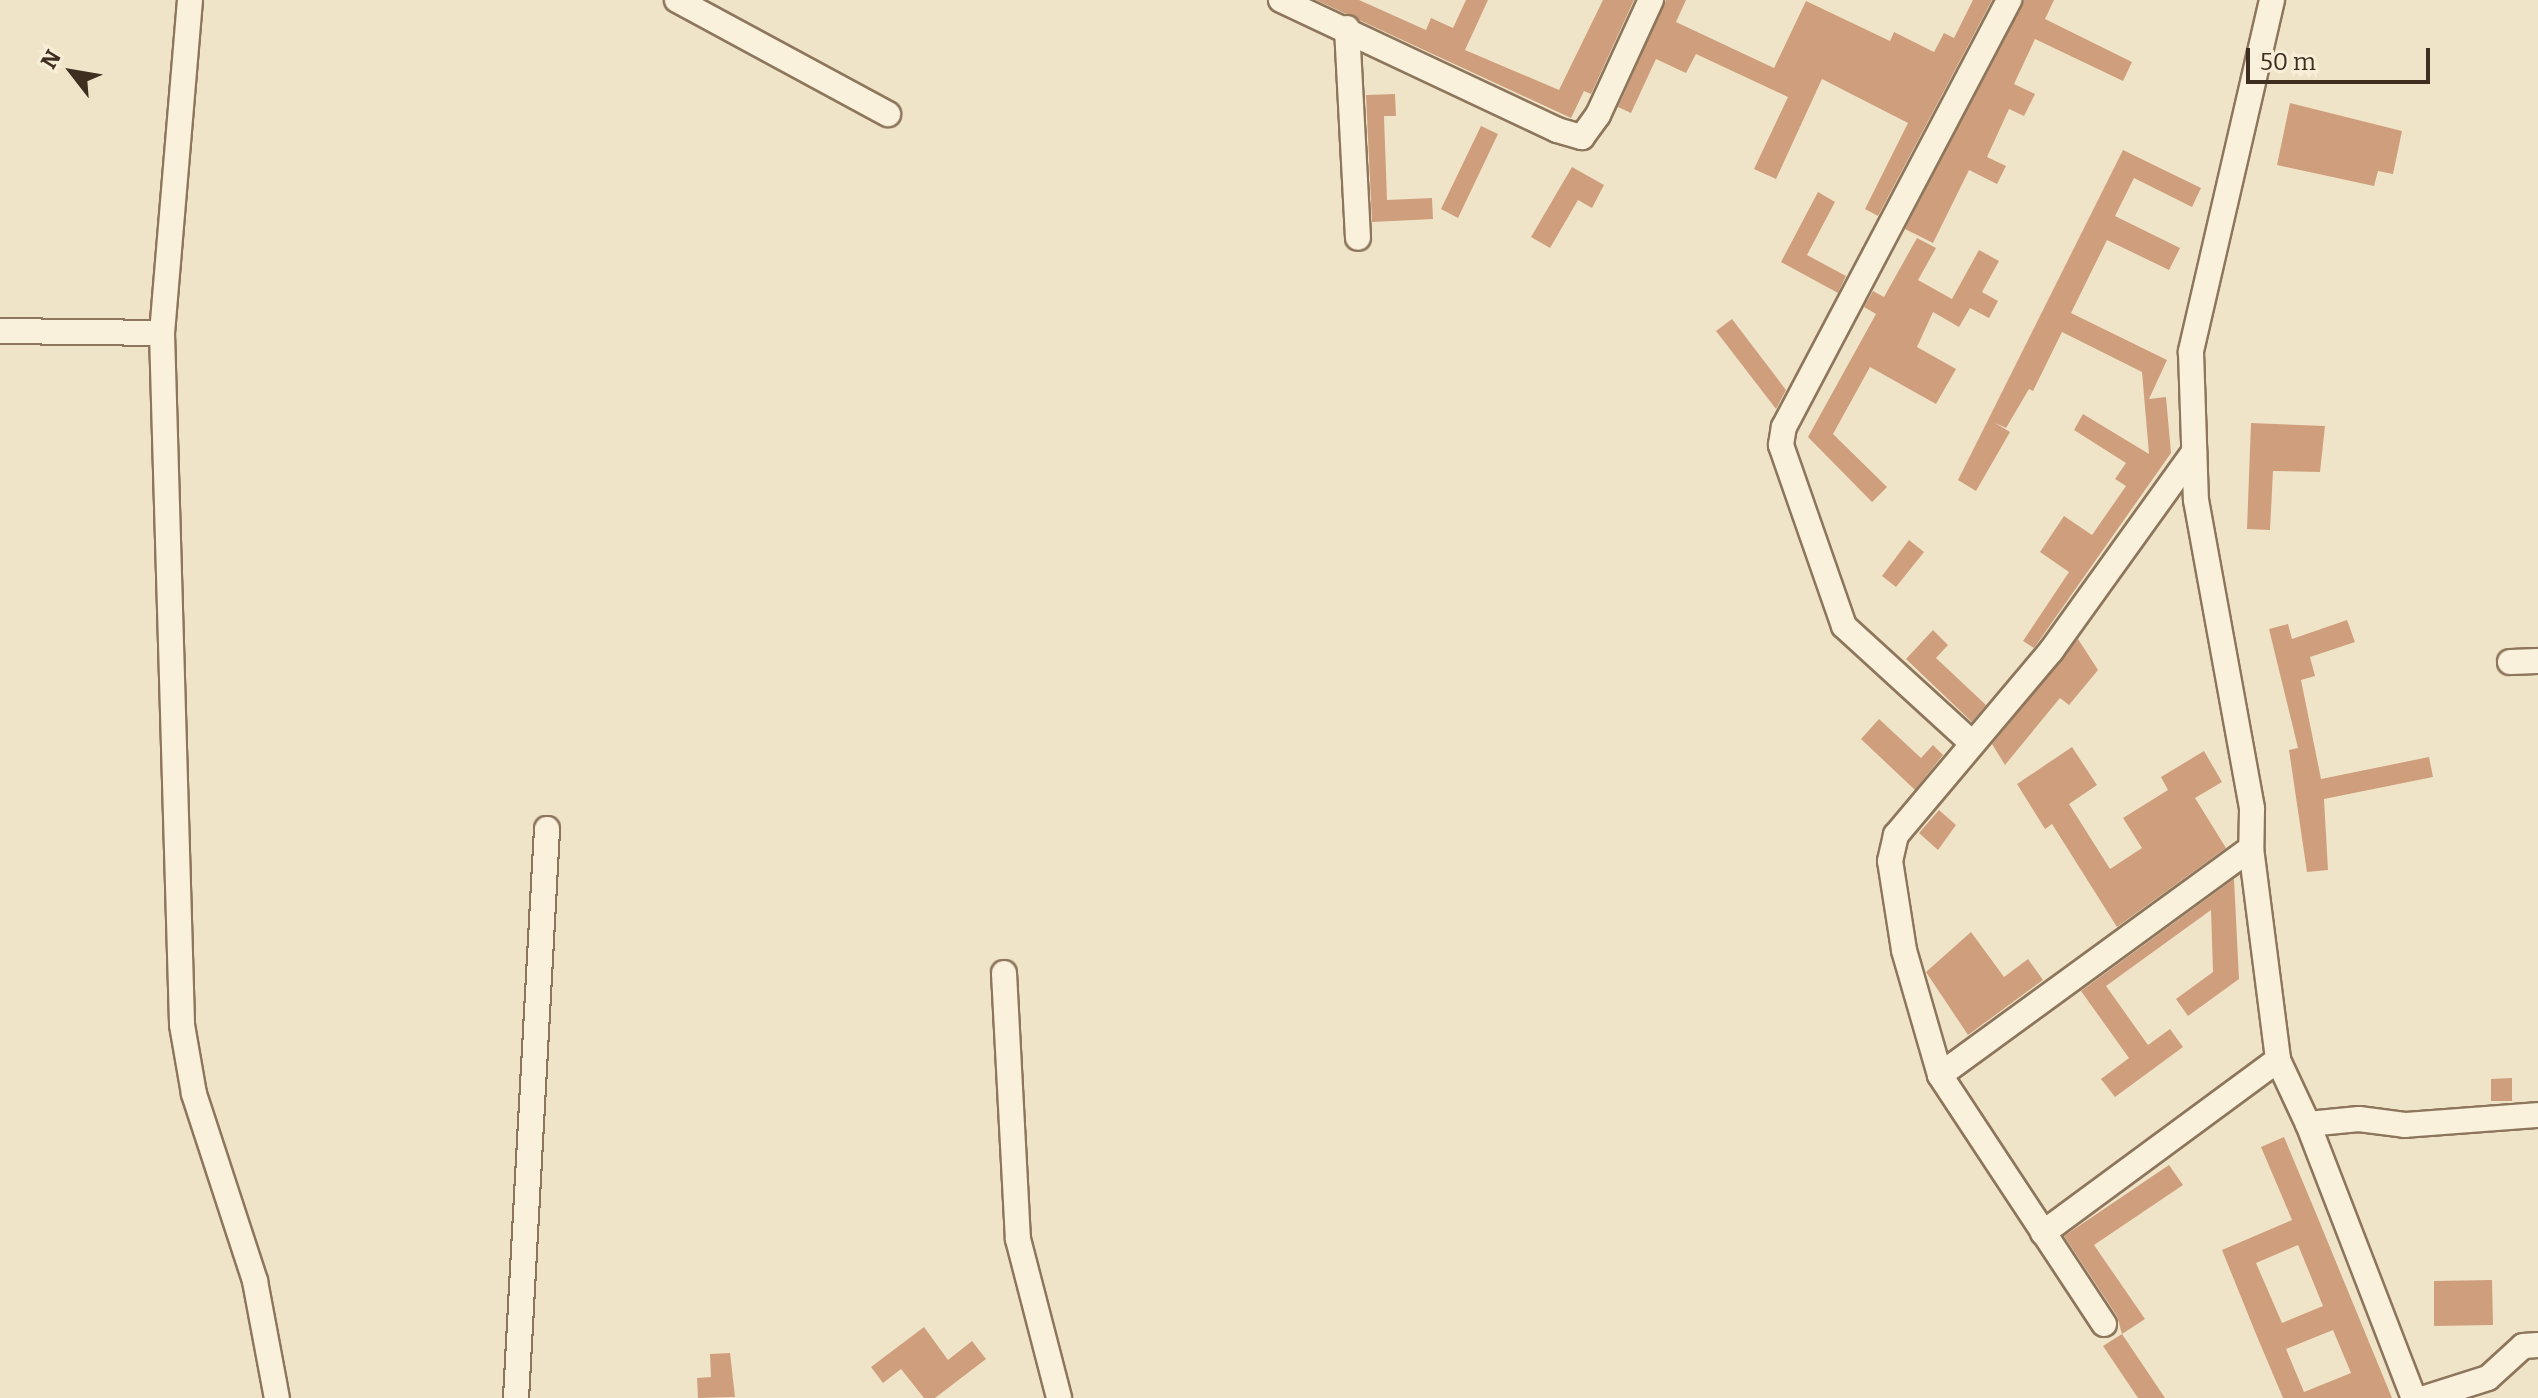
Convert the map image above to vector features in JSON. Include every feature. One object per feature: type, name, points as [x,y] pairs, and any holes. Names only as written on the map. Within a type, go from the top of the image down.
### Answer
[{"type":"street","points":[[190,0],[162,333],[182,1025],[194,1094],[255,1281],[277,1398]]},
{"type":"street","points":[[677,0],[888,114]]},
{"type":"street","points":[[1281,0],[1347,28],[1557,130],[1582,137],[1598,115],[1651,0]]},
{"type":"street","points":[[1972,743],[1844,626],[1781,445],[1784,427],[2009,0]]},
{"type":"street","points":[[2272,0],[2191,352],[2196,500],[2252,809],[2251,848],[2278,1060],[2308,1124],[2414,1398]]},
{"type":"street","points":[[1347,28],[1358,238]]},
{"type":"street","points":[[0,331],[162,333]]},
{"type":"street","points":[[2104,1324],[1940,1075],[1904,950],[1890,861],[1896,835],[2051,651],[2194,452]]},
{"type":"street","points":[[2510,662],[2538,661]]},
{"type":"street","points":[[516,1398],[547,829]]},
{"type":"street","points":[[1940,1075],[2251,848]]},
{"type":"street","points":[[1004,973],[1018,1239],[1059,1398]]},
{"type":"street","points":[[2043,1233],[2278,1060]]},
{"type":"street","points":[[2308,1124],[2359,1119],[2405,1125],[2538,1115]]},
{"type":"street","points":[[2425,1398],[2458,1392],[2488,1378],[2523,1346],[2538,1345]]},
{"type":"building","points":[[1316,0],[1359,0],[1426,30],[1431,18],[1453,28],[1466,0],[1488,0],[1465,50],[1559,90],[1603,0],[1634,0],[1591,94],[1584,91],[1571,118]]},
{"type":"building","points":[[1666,0],[1686,0],[1676,22],[1774,68],[1806,1],[1890,41],[1894,32],[1934,52],[1944,33],[1954,38],[1973,0],[1992,0],[1878,216],[1865,209],[1908,123],[1822,79],[1776,179],[1754,169],[1788,97],[1696,54],[1686,73],[1656,59],[1631,113],[1618,107]]},
{"type":"building","points":[[2024,0],[2054,0],[2045,19],[2132,62],[2123,81],[2035,39],[2014,84],[2035,94],[2024,116],[2009,109],[1987,157],[2006,166],[1997,184],[1969,170],[1933,243],[1905,229]]},
{"type":"building","points":[[1395,94],[1396,116],[1384,116],[1387,200],[1432,198],[1433,219],[1372,222],[1366,95]]},
{"type":"building","points":[[2290,103],[2402,131],[2393,174],[2378,171],[2374,186],[2277,165]]},
{"type":"building","points":[[1481,126],[1498,134],[1458,218],[1441,209]]},
{"type":"building","points":[[2123,150],[2201,188],[2192,207],[2134,178],[2115,216],[2180,248],[2169,270],[2107,240],[2071,313],[2167,360],[2149,399],[2166,397],[2171,453],[2034,648],[2023,641],[2069,572],[2040,552],[2064,516],[2092,535],[2126,486],[2115,479],[2126,463],[2074,430],[2083,414],[2149,454],[2142,372],[2062,332],[2033,391],[2029,389],[2006,428],[1995,423],[2010,432],[1976,491],[1958,480]]},
{"type":"building","points":[[1572,167],[1604,185],[1592,208],[1578,200],[1550,248],[1531,237]]},
{"type":"building","points":[[1818,192],[1835,202],[1807,255],[1846,276],[1838,293],[1781,262]]},
{"type":"building","points":[[1917,238],[1936,248],[1918,280],[1952,299],[1979,250],[1999,261],[1982,292],[1998,301],[1989,318],[1970,308],[1959,327],[1933,312],[1917,347],[1956,369],[1936,404],[1870,367],[1833,434],[1887,487],[1872,502],[1808,437],[1876,314],[1864,307],[1873,291],[1884,297]]},
{"type":"building","points":[[1732,319],[1786,390],[1776,409],[1716,331]]},
{"type":"building","points":[[2251,423],[2325,426],[2320,472],[2273,471],[2270,530],[2247,529]]},
{"type":"building","points":[[1909,540],[1924,552],[1896,587],[1882,576]]},
{"type":"building","points":[[2347,620],[2355,642],[2310,657],[2315,676],[2301,680],[2321,779],[2429,757],[2433,777],[2324,799],[2328,870],[2307,872],[2289,750],[2298,748],[2269,629],[2288,624],[2292,639]]},
{"type":"building","points":[[1933,630],[1948,645],[1936,658],[1986,705],[1972,722],[1906,659]]},
{"type":"building","points":[[2078,639],[2098,670],[2069,705],[2060,698],[2005,765],[1992,744]]},
{"type":"building","points":[[1879,719],[1921,758],[1933,745],[1943,755],[1915,790],[1861,739]]},
{"type":"building","points":[[2072,747],[2097,785],[2069,804],[2110,869],[2142,848],[2123,818],[2168,790],[2161,777],[2204,751],[2222,782],[2195,798],[2226,848],[2117,927],[2052,824],[2045,829],[2017,784]]},
{"type":"building","points":[[1939,810],[1956,825],[1938,850],[1919,833]]},
{"type":"building","points":[[2234,879],[2239,979],[2188,1016],[2176,999],[2213,972],[2211,910],[2106,986],[2148,1045],[2170,1029],[2183,1047],[2115,1097],[2101,1079],[2129,1058],[2081,991]]},
{"type":"building","points":[[1971,932],[2004,977],[2028,959],[2043,980],[1968,1035],[1926,972]]},
{"type":"building","points":[[2512,1078],[2512,1101],[2491,1101],[2491,1079]]},
{"type":"building","points":[[2284,1137],[2392,1398],[2283,1398],[2222,1250],[2292,1220],[2261,1147]],"holes":[[[2298,1245],[2323,1306],[2282,1323],[2256,1263]],[[2333,1330],[2351,1373],[2304,1392],[2286,1349]]]},
{"type":"building","points":[[2169,1165],[2183,1185],[2094,1245],[2145,1319],[2122,1334],[2117,1316],[2064,1236]]},
{"type":"building","points":[[2492,1280],[2493,1325],[2434,1326],[2434,1281]]},
{"type":"building","points":[[924,1327],[948,1360],[972,1341],[986,1359],[935,1398],[924,1398],[901,1369],[883,1383],[871,1367]]},
{"type":"building","points":[[2122,1334],[2165,1398],[2138,1398],[2103,1346]]},
{"type":"building","points":[[730,1353],[735,1397],[698,1398],[697,1378],[711,1377],[710,1354]]}]
